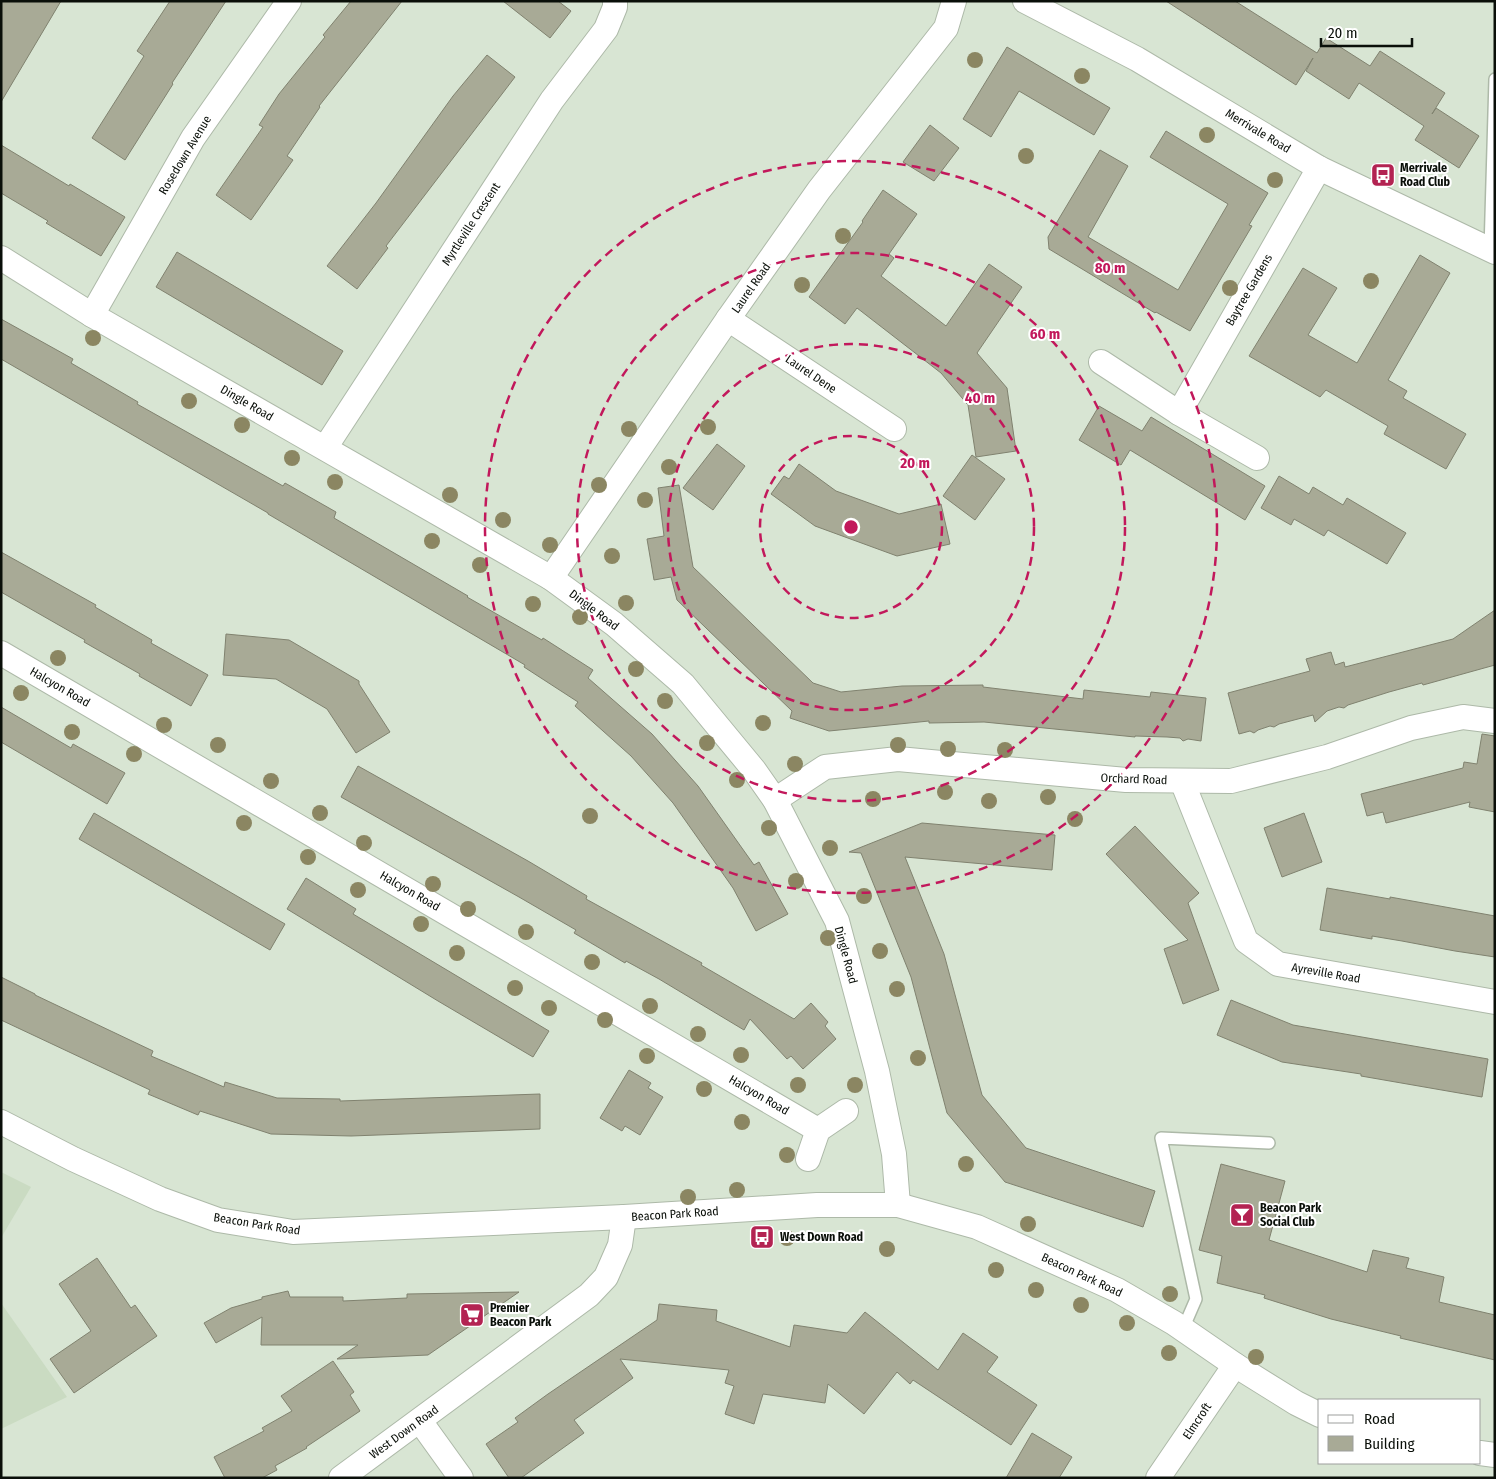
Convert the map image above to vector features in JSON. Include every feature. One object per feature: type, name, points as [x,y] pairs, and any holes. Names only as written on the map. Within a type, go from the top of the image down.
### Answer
[{"type":"street","name":"Rosedown Avenue","points":[[92,315],[193,138],[289,1]]},
{"type":"street","name":"Myrtleville Crescent","points":[[325,448],[552,100],[606,29],[615,7],[615,1]]},
{"type":"street","name":"Laurel Road","points":[[551,578],[728,319],[820,190],[946,28],[954,1]]},
{"type":"street","name":"Merrivale Road","points":[[1025,1],[1137,59],[1319,168],[1492,251]]},
{"type":"street","name":"Baytree Gardens","points":[[1179,413],[1319,168]]},
{"type":"street","name":"Dingle Road","points":[[1,258],[92,315],[551,578],[614,624],[683,684],[754,770],[775,800],[837,921],[877,1071],[894,1154],[898,1205]]},
{"type":"street","name":"Laurel Dene","points":[[728,319],[894,429]]},
{"type":"street","points":[[1101,362],[1179,413],[1258,458]]},
{"type":"street","name":"Halcyon Road","points":[[1,653],[818,1130]]},
{"type":"street","name":"Orchard Road","points":[[775,800],[825,767],[898,759],[1126,780],[1232,781],[1327,757],[1410,728],[1464,717],[1495,721]]},
{"type":"street","name":"Ayreville Road","points":[[1182,781],[1246,941],[1270,959],[1278,964],[1495,1002]]},
{"type":"street","points":[[808,1159],[818,1130],[846,1111]]},
{"type":"street","name":"Beacon Park Road","points":[[1,1122],[160,1199],[218,1220],[293,1232],[624,1217],[817,1205],[898,1205],[977,1228],[1117,1290],[1183,1329],[1235,1365],[1296,1403],[1318,1414]]},
{"type":"street","name":"West Down Road","points":[[341,1478],[589,1295],[606,1277],[620,1245],[624,1217]]},
{"type":"street","name":"Elmcroft","points":[[1158,1478],[1235,1365]]},
{"type":"street","points":[[420,1421],[460,1478]]},
{"type":"street","points":[[1481,1453],[1495,1455]]},
{"type":"lane","points":[[1492,251],[1495,79]]},
{"type":"lane","points":[[1183,1329],[1196,1299],[1161,1138],[1269,1143]]},
{"type":"shaded area","points":[[1,1172],[31,1187],[1,1238]]},
{"type":"shaded area","points":[[1,1303],[67,1397],[1,1429]]},
{"type":"building","points":[[1,1],[61,1],[1,102]]},
{"type":"building","points":[[170,1],[226,1],[172,83],[125,160],[92,138],[144,56],[137,51]]},
{"type":"building","points":[[351,1],[402,1],[319,106],[287,156],[293,160],[251,220],[216,195],[263,127],[259,125],[279,94]]},
{"type":"building","points":[[503,1],[558,1],[571,11],[550,38]]},
{"type":"building","points":[[1166,1],[1235,1],[1317,53],[1326,38],[1370,66],[1380,51],[1445,93],[1432,114],[1436,108],[1479,136],[1459,168],[1415,140],[1424,126],[1359,83],[1349,99],[1306,71],[1313,58],[1296,85]]},
{"type":"building","points":[[1007,47],[1110,108],[1094,135],[1019,91],[991,137],[963,119]]},
{"type":"building","points":[[487,55],[515,77],[386,246],[388,248],[357,289],[327,266],[376,203],[453,96]]},
{"type":"building","points":[[930,125],[959,148],[934,181],[903,162]]},
{"type":"building","points":[[1166,131],[1268,193],[1249,225],[1252,226],[1190,331],[1155,313],[1049,249],[1048,237],[1100,150],[1128,166],[1088,237],[1178,290],[1228,204],[1150,157]]},
{"type":"building","points":[[1,145],[125,217],[101,256],[1,193]]},
{"type":"building","points":[[883,190],[917,214],[889,254],[894,258],[881,276],[946,326],[989,264],[1022,287],[977,353],[1007,388],[1016,451],[976,457],[968,405],[941,373],[857,308],[845,324],[809,297],[863,222]]},
{"type":"building","points":[[177,252],[343,351],[322,385],[156,287]]},
{"type":"building","points":[[1420,255],[1450,273],[1388,380],[1407,391],[1403,398],[1466,434],[1446,469],[1384,434],[1388,426],[1326,390],[1320,397],[1249,356],[1303,268],[1337,288],[1308,335],[1357,363]]},
{"type":"building","points":[[1,319],[73,359],[71,363],[138,402],[137,404],[283,486],[285,483],[336,512],[334,518],[467,597],[542,640],[543,638],[593,670],[588,678],[652,734],[698,786],[754,865],[759,862],[788,914],[756,931],[733,888],[673,803],[631,756],[575,706],[578,702],[524,667],[525,665],[268,513],[1,359]]},
{"type":"building","points":[[1099,406],[1142,431],[1151,417],[1265,486],[1245,520],[1130,450],[1121,465],[1079,440]]},
{"type":"building","points":[[717,444],[745,466],[713,510],[683,488]]},
{"type":"building","points":[[972,455],[1005,479],[975,520],[943,496]]},
{"type":"building","points":[[799,464],[836,491],[899,514],[941,504],[950,544],[897,556],[815,526],[771,494],[784,476],[789,479]]},
{"type":"building","points":[[1279,476],[1309,494],[1313,487],[1343,505],[1347,498],[1406,533],[1387,564],[1328,530],[1324,536],[1294,519],[1291,525],[1261,508]]},
{"type":"building","points":[[679,485],[693,567],[813,683],[841,692],[902,686],[983,685],[983,687],[1083,699],[1084,690],[1150,697],[1151,692],[1206,698],[1201,741],[1188,739],[1183,741],[1180,738],[1167,737],[1135,737],[984,722],[929,723],[929,721],[829,731],[790,718],[792,711],[677,600],[671,577],[654,580],[647,539],[664,536],[658,488]]},
{"type":"building","points":[[1,552],[96,605],[95,607],[152,640],[151,643],[208,675],[191,706],[84,642],[85,640],[1,592]]},
{"type":"building","points":[[1495,610],[1495,665],[1423,685],[1422,683],[1389,692],[1344,708],[1339,707],[1327,711],[1315,722],[1313,715],[1274,727],[1270,726],[1254,733],[1250,731],[1239,734],[1228,693],[1310,671],[1306,659],[1331,652],[1335,665],[1344,662],[1345,667],[1453,639]]},
{"type":"building","points":[[226,634],[289,640],[359,681],[359,684],[390,732],[356,753],[327,709],[276,679],[223,675]]},
{"type":"building","points":[[1,707],[71,748],[73,744],[125,773],[107,804],[1,742]]},
{"type":"building","points":[[1482,734],[1495,736],[1495,812],[1469,807],[1470,802],[1386,823],[1383,812],[1367,816],[1361,794],[1463,768],[1464,762],[1477,764]]},
{"type":"building","points":[[358,766],[528,861],[587,896],[586,899],[702,963],[701,965],[794,1019],[811,1003],[828,1022],[825,1026],[836,1039],[803,1069],[791,1056],[787,1059],[750,1019],[744,1030],[659,979],[626,961],[625,963],[574,933],[576,930],[519,897],[341,797]]},
{"type":"building","points":[[94,813],[285,924],[270,950],[79,839]]},
{"type":"building","points":[[1304,813],[1322,862],[1282,877],[1264,828]]},
{"type":"building","points":[[922,823],[1055,835],[1052,870],[905,857],[944,954],[982,1095],[1026,1148],[1155,1191],[1143,1227],[1005,1182],[947,1113],[911,977],[861,853],[849,852]]},
{"type":"building","points":[[1135,826],[1199,893],[1188,903],[1219,990],[1183,1004],[1164,949],[1188,940],[1106,854]]},
{"type":"building","points":[[306,878],[356,909],[353,914],[549,1031],[533,1057],[287,909]]},
{"type":"building","points":[[1327,888],[1495,916],[1495,957],[1372,936],[1372,939],[1320,930]]},
{"type":"building","points":[[1,977],[153,1051],[151,1056],[224,1087],[225,1082],[277,1098],[340,1099],[340,1101],[540,1094],[540,1129],[351,1136],[271,1134],[200,1111],[198,1115],[148,1094],[150,1090],[1,1020]]},
{"type":"building","points":[[1231,1000],[1293,1025],[1488,1059],[1482,1097],[1361,1076],[1361,1074],[1282,1062],[1217,1035]]},
{"type":"building","points":[[629,1070],[651,1083],[648,1088],[663,1097],[640,1135],[625,1126],[622,1131],[600,1118]]},
{"type":"building","points":[[1221,1164],[1285,1181],[1269,1240],[1367,1272],[1373,1250],[1409,1258],[1406,1268],[1444,1277],[1439,1302],[1495,1315],[1495,1360],[1400,1338],[1401,1336],[1331,1319],[1264,1298],[1265,1295],[1217,1283],[1222,1256],[1199,1250]]},
{"type":"building","points":[[97,1258],[131,1308],[135,1305],[157,1336],[74,1393],[50,1359],[91,1331],[59,1284]]},
{"type":"building","points":[[288,1291],[290,1297],[343,1297],[343,1301],[407,1298],[407,1294],[519,1292],[428,1355],[337,1359],[358,1345],[261,1345],[262,1317],[216,1343],[204,1323],[231,1308],[262,1299],[262,1297]]},
{"type":"building","points":[[659,1304],[717,1310],[716,1321],[790,1347],[794,1325],[847,1333],[865,1312],[938,1370],[963,1333],[998,1357],[987,1372],[1037,1405],[1011,1445],[913,1380],[910,1384],[897,1372],[864,1414],[828,1384],[825,1403],[763,1394],[754,1424],[725,1414],[734,1386],[725,1383],[729,1370],[620,1359],[633,1378],[574,1420],[584,1433],[521,1478],[509,1478],[486,1444],[518,1422],[515,1418],[548,1394],[657,1320]]},
{"type":"building","points":[[333,1361],[354,1392],[350,1395],[360,1411],[307,1448],[275,1466],[277,1470],[262,1478],[225,1478],[214,1457],[264,1431],[262,1428],[292,1411],[281,1396]]},
{"type":"building","points":[[1032,1433],[1072,1457],[1059,1478],[1006,1478]]},
{"type":"place","name":"Merrivale Road Club","points":[[1383,175]]},
{"type":"place","name":"Beacon Park Social Club","points":[[1242,1215]]},
{"type":"place","name":"West Down Road","points":[[762,1237]]},
{"type":"place","name":"Premier Beacon Park","points":[[472,1315]]}]
